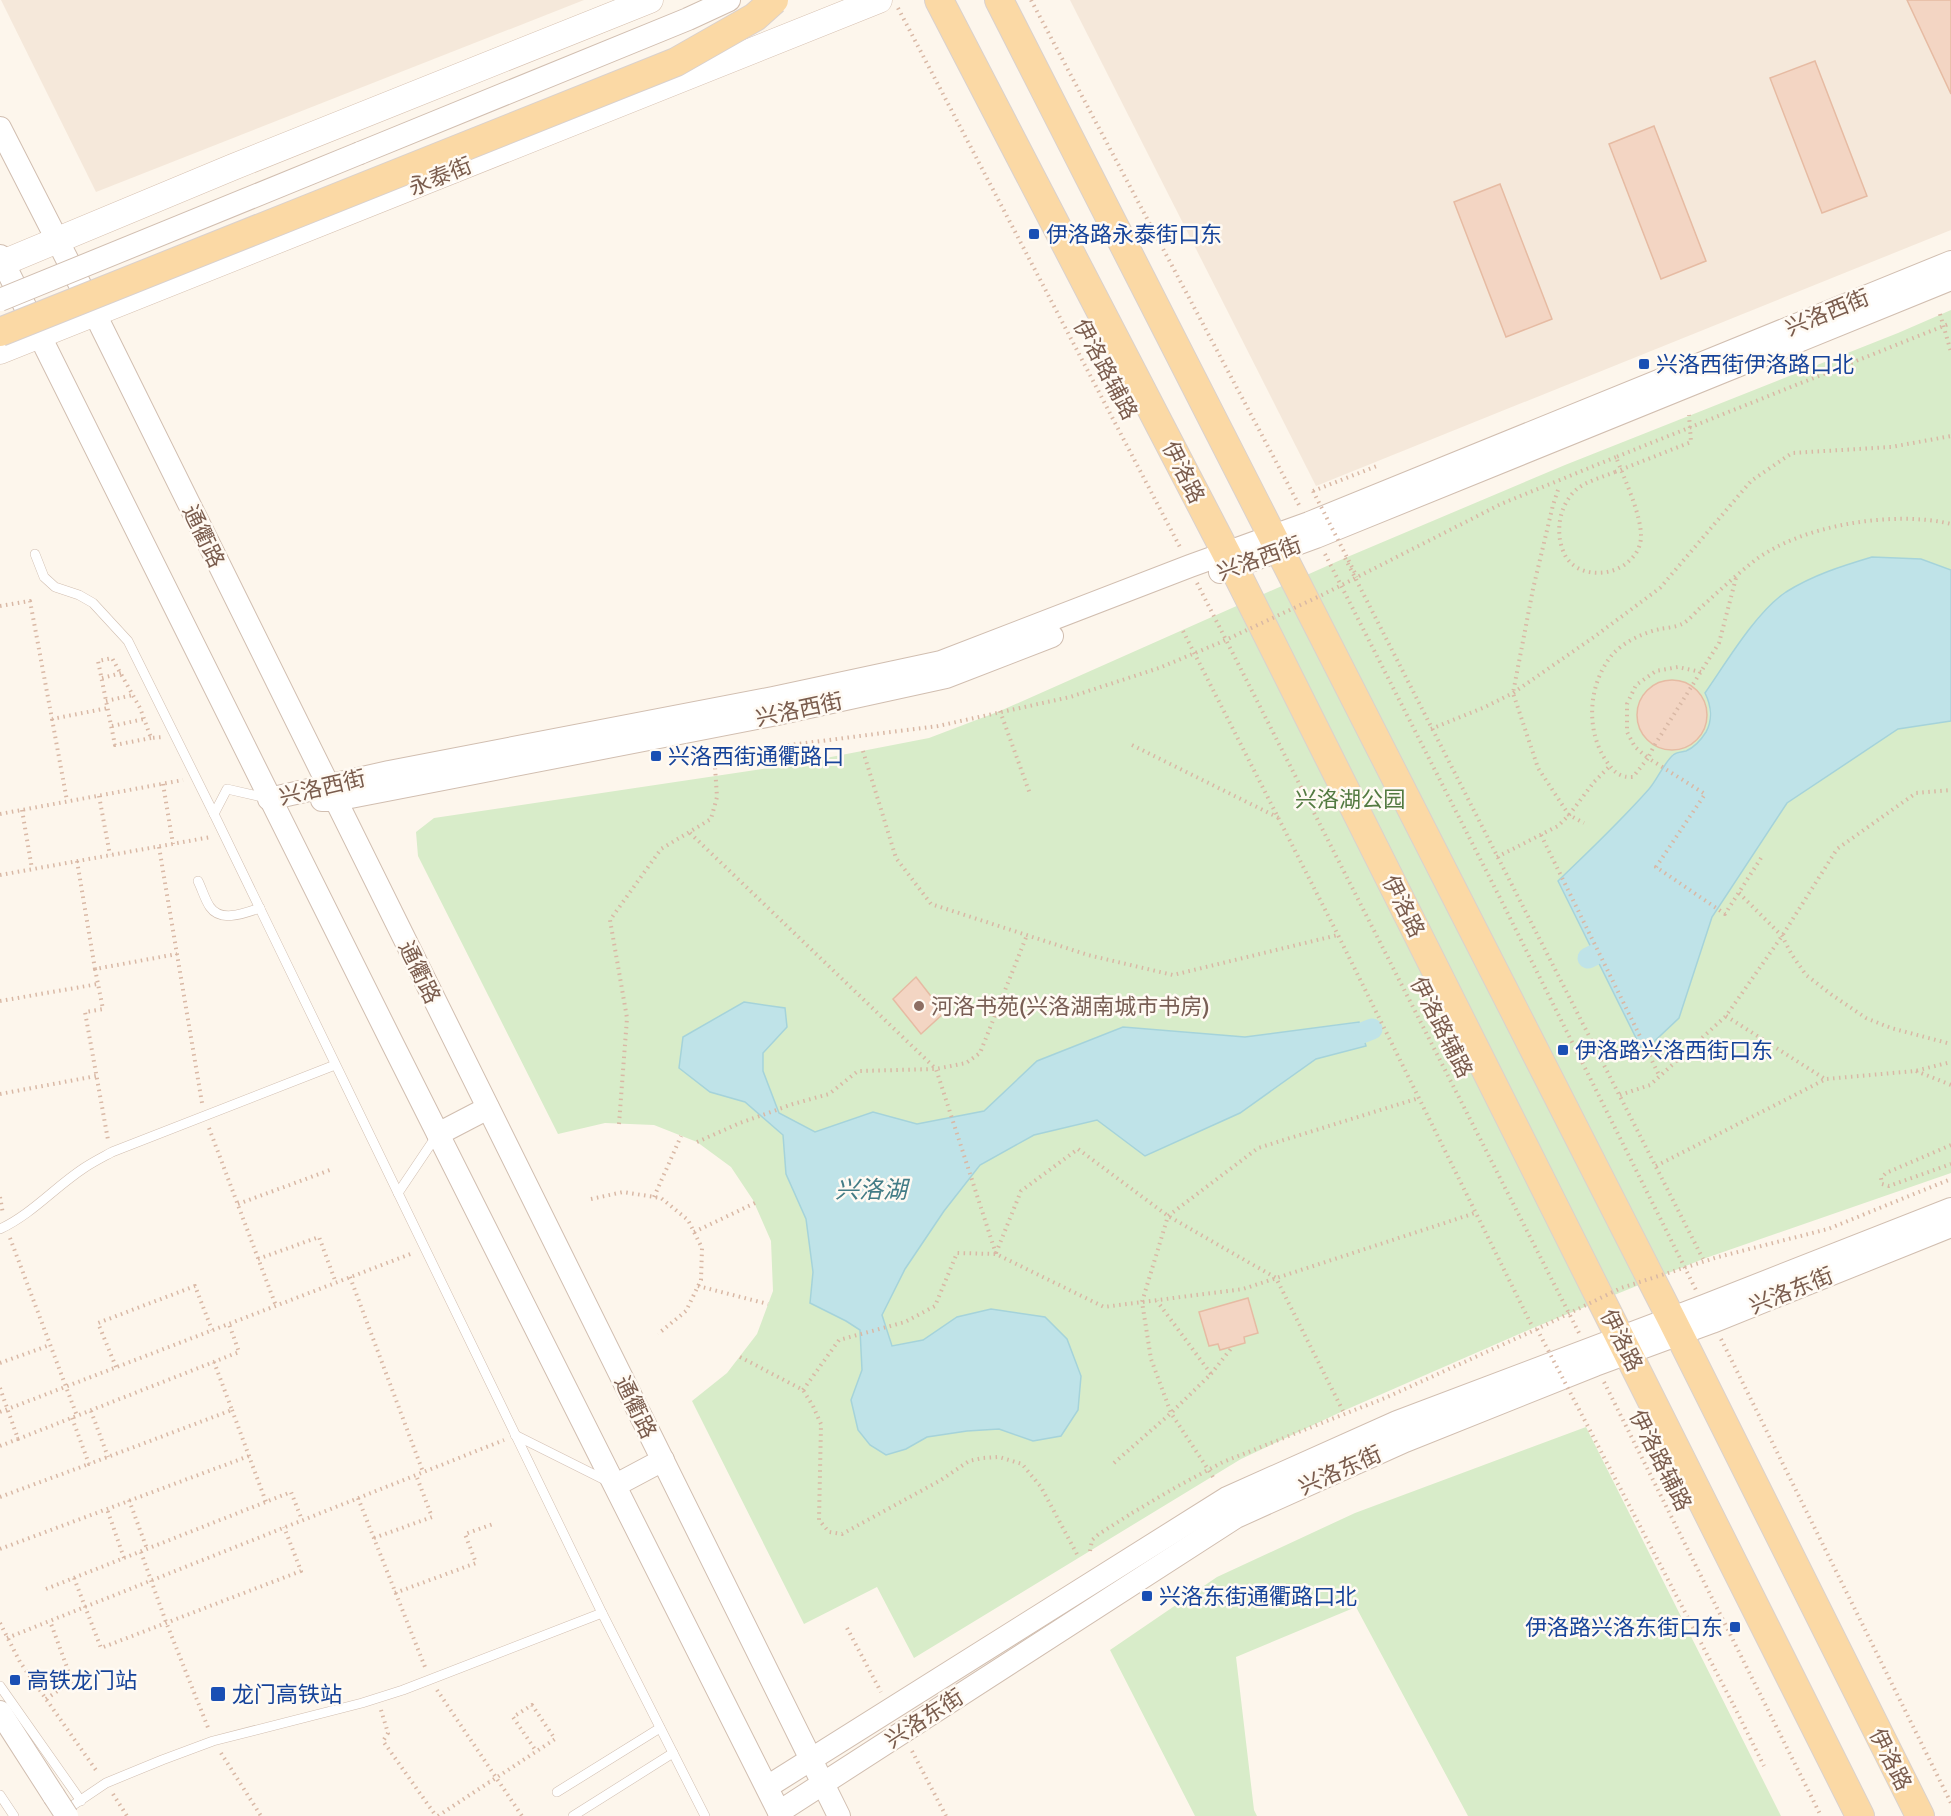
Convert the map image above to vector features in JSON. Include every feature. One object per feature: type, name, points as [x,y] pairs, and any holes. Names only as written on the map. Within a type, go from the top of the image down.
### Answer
[{"type":"main road","points":[[1,261],[56,241],[650,0]]},
{"type":"main road","points":[[0,332],[676,62],[755,17],[774,0]]},
{"type":"main road","name":"永泰街","points":[[0,351],[879,0]]},
{"type":"main road","name":"伊洛路","points":[[939,0],[1230,561],[1860,1816]]},
{"type":"main road","name":"伊洛路","points":[[999,0],[1674,1326],[1920,1816]]},
{"type":"street","points":[[0,300],[688,19],[729,0]]},
{"type":"street","name":"通衢路","points":[[0,128],[95,314],[839,1816]]},
{"type":"street","points":[[1,261],[268,799],[780,1814]]},
{"type":"street","name":"兴洛西街","points":[[1312,530],[1951,262]]},
{"type":"street","name":"兴洛西街","points":[[268,799],[331,793],[565,754],[777,714],[946,677],[1193,573],[1276,544],[1951,279]]},
{"type":"street","points":[[438,1134],[488,1108]]},
{"type":"street","name":"兴洛东街","points":[[1708,1314],[1951,1209]]},
{"type":"street","name":"兴洛东街","points":[[767,1787],[1227,1498],[1397,1422],[1591,1357],[1951,1226]]},
{"type":"street","name":"兴洛东街","points":[[780,1814],[823,1783],[1236,1517],[1591,1357]]},
{"type":"street","points":[[616,1485],[663,1460]]},
{"type":"street","points":[[0,1712],[74,1809]]},
{"type":"lane","points":[[34,554],[44,577],[55,587],[79,595],[93,603],[128,641],[602,1613],[705,1816]]},
{"type":"lane","points":[[214,814],[227,789],[268,799]]},
{"type":"lane","points":[[198,881],[211,909],[223,916],[260,909]]},
{"type":"lane","points":[[3,1228],[34,1208],[83,1168],[110,1153],[335,1065]]},
{"type":"lane","points":[[398,1193],[438,1134]]},
{"type":"lane","points":[[515,1435],[616,1485]]},
{"type":"lane","points":[[57,1816],[74,1809],[106,1783],[213,1741],[377,1698],[602,1613]]},
{"type":"lane","points":[[0,1686],[74,1809]]},
{"type":"lane","points":[[557,1792],[660,1728]]},
{"type":"lane","points":[[573,1816],[673,1753]]},
{"type":"lane","points":[[0,1795],[14,1816]]},
{"type":"path","name":"伊洛路辅路","points":[[894,0],[1193,573],[1821,1816]]},
{"type":"path","points":[[1031,0],[1312,530],[1498,894],[1951,1803]]},
{"type":"path","points":[[1940,314],[1950,342],[1951,352]]},
{"type":"path","points":[[619,1124],[627,1018],[610,920],[661,849],[711,819],[717,796],[714,752],[782,746],[938,726],[1070,697],[1159,668],[1219,643],[1357,577],[1500,504],[1951,323]]},
{"type":"path","points":[[1616,457],[1640,522],[1641,537],[1637,553],[1627,564],[1612,572],[1594,573],[1576,567],[1567,558],[1560,543],[1559,525],[1564,505],[1577,489],[1615,472],[1691,442],[1689,415]]},
{"type":"path","points":[[1431,729],[1513,693],[1660,588],[1751,482],[1792,453],[1892,447],[1951,436]]},
{"type":"path","points":[[1357,577],[1313,490],[1377,466]]},
{"type":"path","points":[[1558,490],[1533,589],[1513,693],[1538,768],[1569,815],[1584,823]]},
{"type":"path","points":[[1736,577],[1719,643],[1648,758],[1633,777],[1624,778],[1614,771],[1603,756],[1595,736],[1592,711],[1595,690],[1602,670],[1613,654],[1632,639],[1653,631],[1682,625],[1755,560],[1802,534],[1868,520],[1932,519],[1951,524]]},
{"type":"path","points":[[1345,558],[1703,1259]]},
{"type":"path","points":[[0,606],[30,601],[67,801]]},
{"type":"path","points":[[1184,631],[1475,1213],[1764,1766]]},
{"type":"path","points":[[151,738],[133,695],[112,658],[98,661],[115,745],[174,734]]},
{"type":"path","points":[[1701,672],[1678,667],[1656,671],[1636,685],[1627,704],[1627,732],[1635,747],[1648,758],[1705,794],[1656,867],[1725,914],[1761,858]]},
{"type":"path","points":[[101,678],[121,673]]},
{"type":"path","points":[[106,701],[133,695]]},
{"type":"path","points":[[52,719],[108,708]]},
{"type":"path","points":[[1000,711],[1030,794]]},
{"type":"path","points":[[112,726],[144,719]]},
{"type":"path","points":[[1132,745],[1279,818]]},
{"type":"path","points":[[864,751],[896,858],[931,904],[1088,955],[1173,975],[1338,935]]},
{"type":"path","points":[[1497,857],[1558,826],[1610,766]]},
{"type":"path","points":[[0,814],[196,777]]},
{"type":"path","points":[[163,784],[173,844]]},
{"type":"path","points":[[1620,1095],[1650,1085],[1726,1017],[1782,936],[1837,849],[1916,793],[1951,790]]},
{"type":"path","points":[[99,796],[110,855]]},
{"type":"path","points":[[22,810],[32,869]]},
{"type":"path","points":[[690,833],[936,1069],[996,1254]]},
{"type":"path","points":[[0,874],[224,834]]},
{"type":"path","points":[[1541,835],[1660,1077]]},
{"type":"path","points":[[159,846],[204,1116],[276,1306]]},
{"type":"path","points":[[77,861],[103,1009],[85,1012],[110,1153]]},
{"type":"path","points":[[1739,893],[1782,936],[1792,956],[1806,975],[1866,1018],[1891,1028],[1951,1044]]},
{"type":"path","points":[[698,1142],[740,1123],[829,1094],[858,1071],[936,1069],[966,1063],[980,1053],[1027,935]]},
{"type":"path","points":[[95,969],[177,954]]},
{"type":"path","points":[[0,1001],[98,984]]},
{"type":"path","points":[[1726,1017],[1826,1079]]},
{"type":"path","points":[[1656,1166],[1826,1079],[1915,1071],[1951,1062]]},
{"type":"path","points":[[1915,1071],[1951,1085]]},
{"type":"path","points":[[0,1094],[96,1076]]},
{"type":"path","points":[[1213,1477],[1172,1413],[1151,1359],[1142,1302],[1168,1216],[1258,1148],[1419,1098]]},
{"type":"path","points":[[654,1197],[681,1136]]},
{"type":"path","points":[[1951,1145],[1886,1173],[1881,1178],[1882,1184],[1889,1186],[1951,1164]]},
{"type":"path","points":[[996,1254],[1021,1191],[1078,1149],[1168,1216],[1276,1278],[1343,1411]]},
{"type":"path","points":[[238,1204],[330,1170]]},
{"type":"path","points":[[1090,1551],[1092,1540],[1099,1534],[1178,1486],[1223,1462],[1385,1398],[1621,1288],[1718,1257],[1828,1229],[1951,1179]]},
{"type":"path","points":[[591,1199],[623,1192],[661,1198],[688,1220],[702,1248],[701,1280],[686,1311],[658,1334]]},
{"type":"path","points":[[0,1197],[3,1228],[66,1386],[89,1464]]},
{"type":"path","points":[[694,1232],[755,1203]]},
{"type":"path","points":[[803,1389],[839,1340],[905,1322],[935,1306],[957,1253],[996,1254],[1104,1307],[1242,1289],[1475,1213]]},
{"type":"path","points":[[258,1259],[319,1237],[336,1283]]},
{"type":"path","points":[[0,1412],[425,1249]]},
{"type":"path","points":[[350,1278],[423,1472]]},
{"type":"path","points":[[116,1367],[98,1323],[195,1286],[212,1330]]},
{"type":"path","points":[[698,1286],[768,1304]]},
{"type":"path","points":[[1156,1300],[1211,1374]]},
{"type":"path","points":[[0,1446],[239,1352],[229,1324]]},
{"type":"path","points":[[0,1363],[50,1345]]},
{"type":"path","points":[[1114,1463],[1172,1413],[1211,1374],[1233,1346]]},
{"type":"path","points":[[740,1357],[803,1389],[821,1424],[819,1520],[828,1532],[842,1534],[941,1480],[969,1461],[999,1457],[1022,1464],[1041,1487],[1079,1558]]},
{"type":"path","points":[[214,1362],[266,1502]]},
{"type":"path","points":[[0,1388],[18,1439]]},
{"type":"path","points":[[0,1497],[232,1410]]},
{"type":"path","points":[[91,1411],[108,1457]]},
{"type":"path","points":[[7,1638],[515,1435]]},
{"type":"path","points":[[0,1549],[249,1456]]},
{"type":"path","points":[[374,1538],[432,1517],[416,1474]]},
{"type":"path","points":[[46,1589],[291,1492],[302,1520]]},
{"type":"path","points":[[357,1498],[430,1679],[522,1816]]},
{"type":"path","points":[[129,1500],[147,1550]]},
{"type":"path","points":[[107,1509],[124,1558]]},
{"type":"path","points":[[395,1593],[476,1563],[465,1534],[493,1524]]},
{"type":"path","points":[[75,1578],[101,1648],[301,1571],[284,1527]]},
{"type":"path","points":[[141,1552],[213,1741],[261,1816]]},
{"type":"path","points":[[46,1699],[72,1681],[50,1621]]},
{"type":"path","points":[[0,1623],[20,1662],[128,1816]]},
{"type":"path","points":[[847,1628],[881,1693]]},
{"type":"path","points":[[377,1698],[388,1733],[383,1741],[437,1816],[555,1739],[532,1705],[513,1717],[536,1751]]},
{"type":"path","points":[[912,1751],[946,1816]]},
{"type":"shaded area","points":[[1,0],[584,0],[96,192]]},
{"type":"shaded area","points":[[1070,0],[1951,0],[1951,230],[1316,486]]},
{"type":"green space","name":"兴洛湖公园","points":[[1951,310],[1951,570],[1921,559],[1705,693],[1709,701],[1710,725],[1698,744],[1687,751],[1673,754],[1651,786],[1608,834],[1558,881],[1643,1052],[1679,1018],[1712,917],[1787,803],[1898,728],[1951,721],[1951,1173],[1703,1259],[1533,1328],[1343,1411],[1241,1459],[914,1658],[877,1587],[804,1624],[692,1401],[727,1373],[757,1334],[773,1291],[771,1241],[753,1200],[731,1167],[697,1142],[654,1125],[605,1123],[558,1134],[418,856],[416,832],[434,818],[795,764],[929,738],[1000,711],[1345,558],[1565,465]],"holes":[[[744,1002],[787,1027],[763,1053],[763,1071],[779,1113],[815,1132],[873,1112],[917,1124],[984,1111],[1037,1061],[1123,1027],[1245,1037],[1358,1022],[1366,1045],[1316,1059],[1240,1113],[1097,1120],[1034,1135],[980,1165],[944,1211],[905,1269],[882,1315],[892,1346],[923,1340],[957,1317],[1033,1441],[999,1429],[967,1431],[926,1437],[906,1449],[851,1400],[862,1370],[860,1330],[810,1303],[813,1272],[806,1219],[786,1174],[783,1135],[745,1102]]]},
{"type":"green space","points":[[1586,1427],[1781,1816],[1468,1816],[1356,1607],[1236,1657],[1254,1810],[1257,1816],[1195,1816],[1110,1650],[1217,1577],[1355,1513]]},
{"type":"water","points":[[1872,557],[1921,559],[1951,570],[1951,721],[1898,729],[1787,803],[1712,917],[1679,1018],[1643,1052],[1558,881],[1638,801],[1673,755],[1686,751],[1702,738],[1710,718],[1709,702],[1705,693],[1742,639],[1764,612],[1786,592],[1807,581]]},
{"type":"water","name":"兴洛湖","points":[[744,1002],[785,1008],[787,1027],[763,1053],[763,1071],[779,1113],[815,1132],[873,1112],[917,1124],[984,1111],[1037,1061],[1123,1027],[1245,1037],[1359,1022],[1366,1046],[1316,1059],[1240,1113],[1145,1156],[1097,1120],[1034,1135],[980,1165],[944,1211],[905,1269],[882,1315],[892,1346],[923,1340],[957,1317],[991,1309],[1045,1317],[1067,1339],[1081,1376],[1078,1410],[1061,1436],[1033,1441],[999,1429],[967,1431],[927,1437],[906,1449],[886,1455],[870,1445],[858,1430],[851,1400],[862,1370],[860,1330],[810,1303],[813,1272],[806,1219],[786,1174],[783,1135],[745,1102],[710,1092],[679,1068],[683,1037]]},
{"type":"building","points":[[1907,0],[1951,0],[1951,94]]},
{"type":"building","points":[[1815,61],[1867,196],[1822,213],[1770,78]]},
{"type":"building","points":[[1654,126],[1706,261],[1661,279],[1609,144]]},
{"type":"building","points":[[1500,184],[1552,319],[1506,337],[1454,202]]},
{"type":"building","points":[[1672,680],[1685,683],[1697,690],[1704,702],[1707,715],[1704,728],[1697,740],[1685,747],[1672,750],[1659,747],[1647,740],[1640,728],[1637,715],[1640,702],[1647,690],[1659,683]]},
{"type":"building","name":"河洛书苑(兴洛湖南城市书房)","points":[[916,977],[944,1013],[921,1034],[893,999]]},
{"type":"building","points":[[1248,1298],[1258,1333],[1244,1337],[1245,1343],[1220,1350],[1218,1344],[1209,1346],[1199,1312]]},
{"type":"waterway","points":[[1588,958],[1594,955]]},
{"type":"waterway","points":[[1362,1033],[1372,1029]]},
{"type":"place","name":"伊洛路永泰街口东","points":[[1034,234]]},
{"type":"place","name":"兴洛西街伊洛路口北","points":[[1644,364]]},
{"type":"place","name":"兴洛西街通衢路口","points":[[656,756]]},
{"type":"place","name":"河洛书苑(兴洛湖南城市书房)","points":[[919,1006]]},
{"type":"place","name":"伊洛路兴洛西街口东","points":[[1563,1050]]},
{"type":"place","name":"兴洛东街通衢路口北","points":[[1147,1596]]},
{"type":"place","name":"伊洛路兴洛东街口东","points":[[1735,1627]]},
{"type":"place","name":"高铁龙门站","points":[[15,1680]]},
{"type":"place","name":"龙门高铁站","points":[[218,1694]]}]
